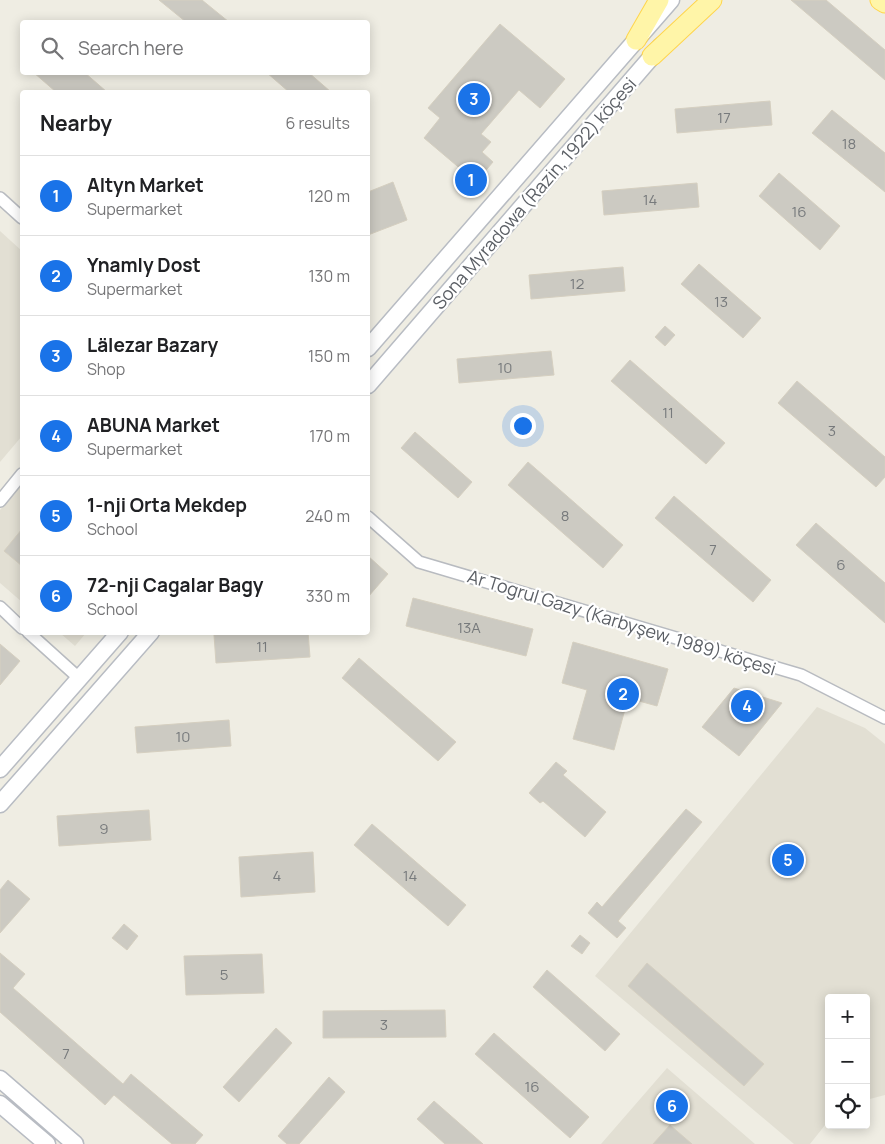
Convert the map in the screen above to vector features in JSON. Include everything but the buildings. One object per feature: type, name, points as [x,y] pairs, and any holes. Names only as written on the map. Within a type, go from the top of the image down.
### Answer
[{"type":"main road","points":[[636,40],[659,0]]},
{"type":"main road","points":[[370,346],[671,0]]},
{"type":"main road","name":"Sona Myradowa (Razin, 1922) köçesi","points":[[370,383],[699,0]]},
{"type":"main road","points":[[652,56],[712,0]]},
{"type":"main road","points":[[880,0],[885,3]]},
{"type":"main road","points":[[0,769],[117,635]]},
{"type":"main road","points":[[0,804],[148,635]]},
{"type":"main road","points":[[0,1079],[75,1144]]},
{"type":"main road","points":[[0,1104],[47,1144]]},
{"type":"street","points":[[0,198],[20,216]]},
{"type":"street","points":[[0,501],[20,476]]},
{"type":"street","name":"Ar Togrul Gazy (Karbyşew, 1989) köçesi","points":[[370,519],[419,562],[801,675],[885,718]]},
{"type":"street","points":[[0,607],[20,626]]},
{"type":"street","points":[[31,635],[80,679]]},
{"type":"shaded area","points":[[0,231],[20,249],[20,438],[0,462]]},
{"type":"shaded area","points":[[20,485],[20,600],[0,583],[0,510]]},
{"type":"shaded area","points":[[62,635],[84,635],[75,646]]},
{"type":"shaded area","points":[[817,707],[865,728],[885,744],[885,1095],[870,1099],[870,994],[825,994],[825,1125],[810,1144],[794,1144],[595,976]]},
{"type":"shaded area","points":[[667,1068],[755,1144],[601,1144]]},
{"type":"place","name":"Lälezar Bazary","points":[[474,99]]},
{"type":"place","name":"Altyn Market","points":[[471,180]]},
{"type":"place","name":"Ynamly Dost","points":[[623,694]]},
{"type":"place","name":"ABUNA Market","points":[[747,706]]},
{"type":"place","name":"1-nji Orta Mekdep","points":[[788,860]]},
{"type":"place","name":"72-nji Cagalar Bagy","points":[[672,1106]]}]
